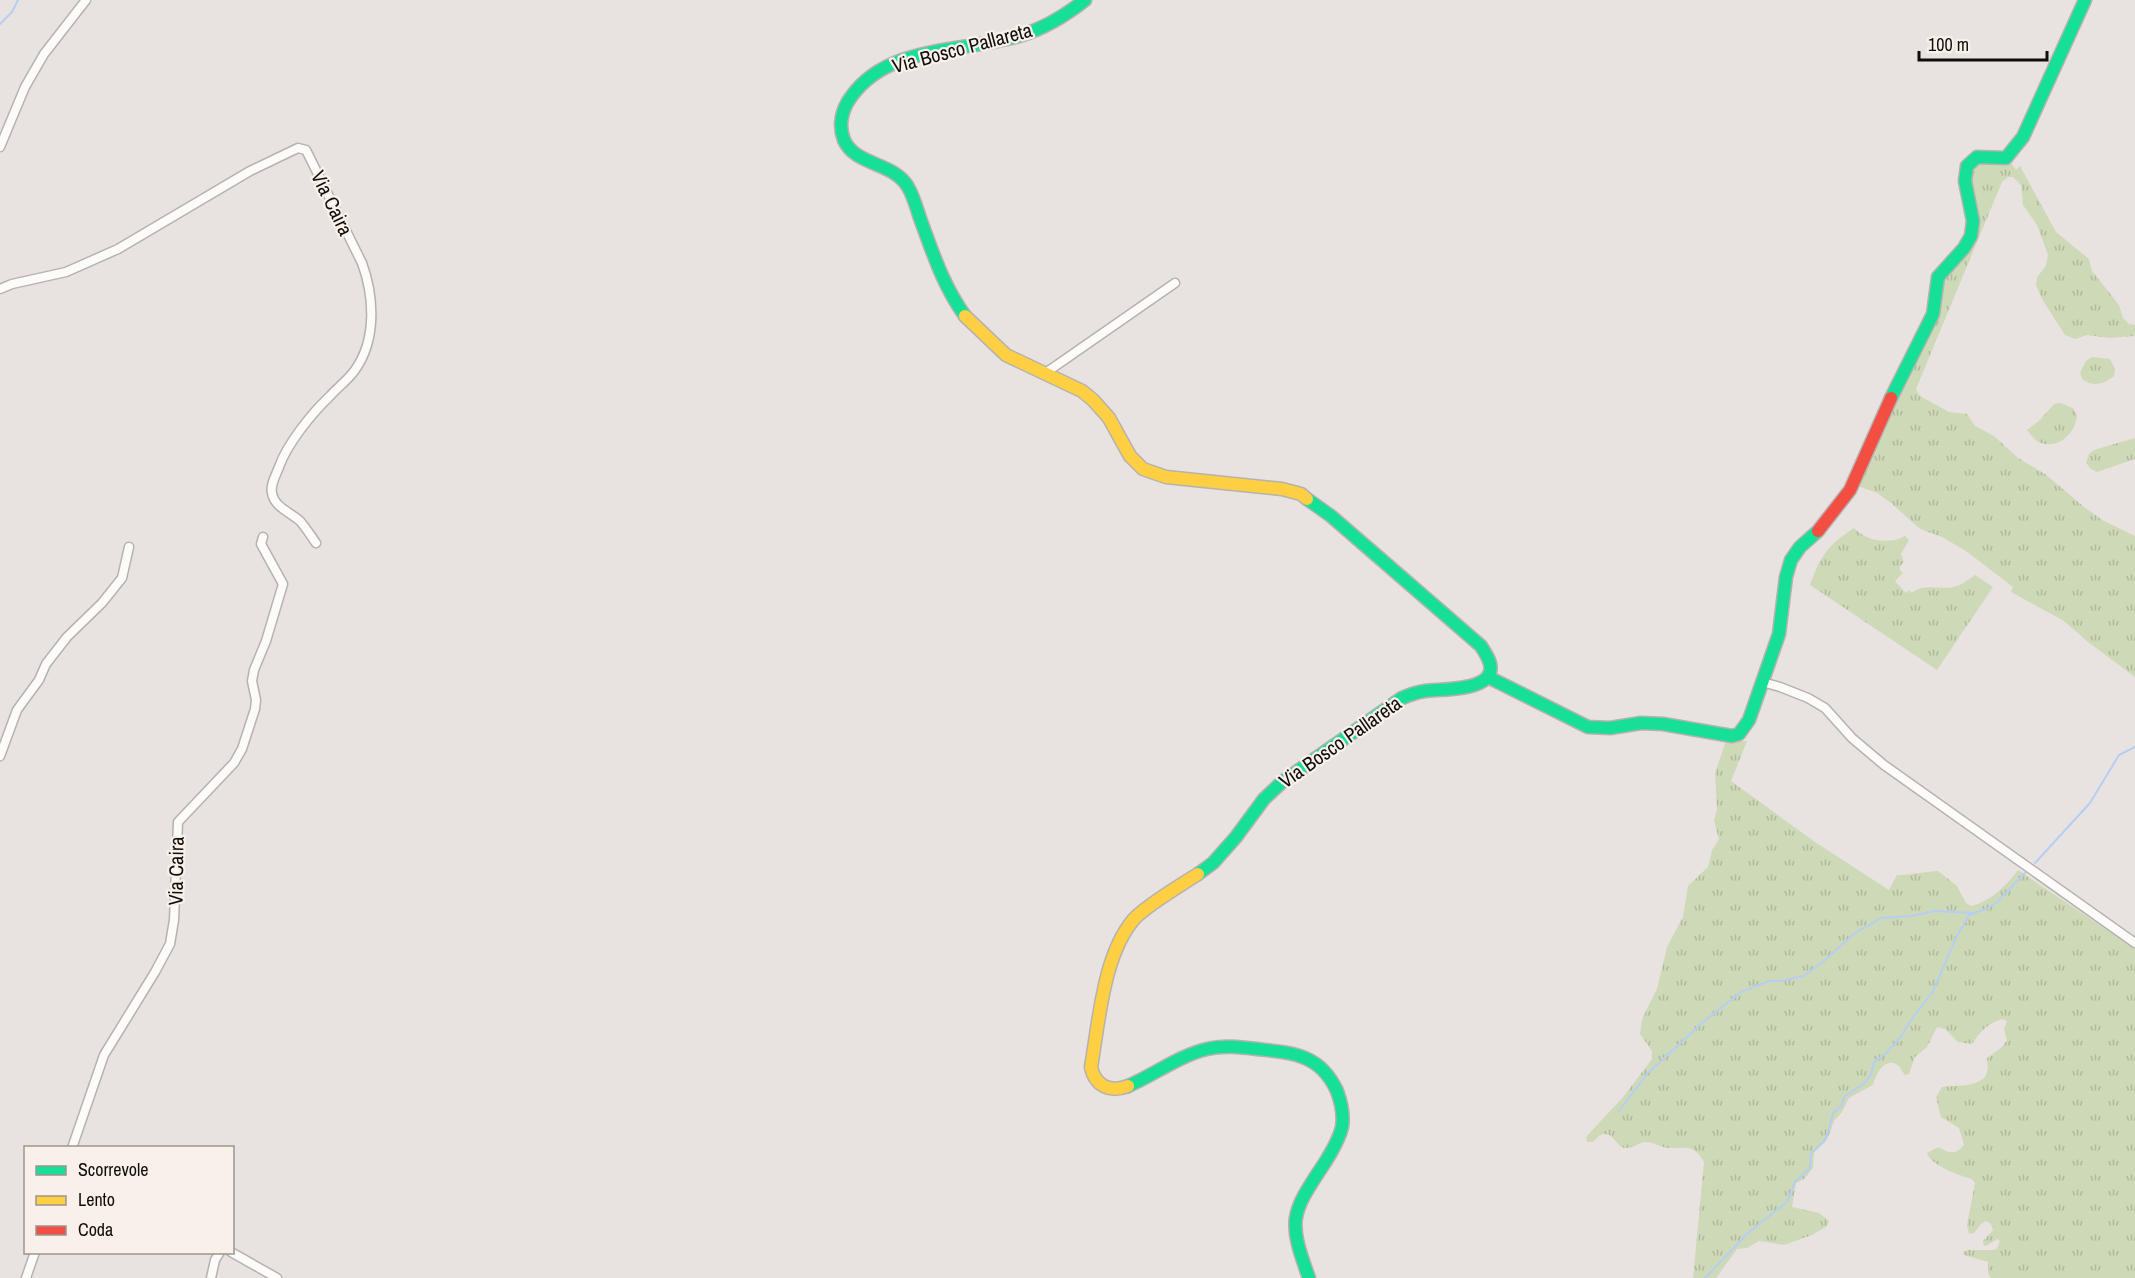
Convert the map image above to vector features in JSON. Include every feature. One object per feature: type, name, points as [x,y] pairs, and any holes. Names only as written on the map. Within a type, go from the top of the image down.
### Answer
[{"type":"street","points":[[0,147],[25,87],[44,54],[86,0]]},
{"type":"street","name":"Via Bosco Pallareta","points":[[1085,0],[1064,16],[1024,35],[926,54],[894,64],[871,75],[858,85],[844,109],[841,122],[846,145],[854,152],[896,172],[903,179],[944,284],[964,315],[1006,355],[1090,397],[1109,418],[1133,462],[1147,472],[1166,477],[1282,489],[1301,494],[1311,500],[1481,646],[1489,661],[1488,677],[1484,682],[1470,687],[1421,692],[1402,698],[1298,769],[1273,790],[1221,855],[1136,917],[1125,930],[1116,947],[1091,1067],[1092,1075],[1100,1085],[1115,1090],[1124,1088],[1194,1053],[1222,1047],[1306,1057],[1318,1064],[1334,1086],[1341,1105],[1342,1125],[1332,1150],[1299,1202],[1294,1220],[1297,1245],[1309,1278]]},
{"type":"street","points":[[1488,677],[1588,727],[1610,728],[1641,723],[1663,724],[1732,736],[1739,734],[1749,720],[1779,634],[1786,577],[1791,560],[1800,547],[1823,526],[1850,490],[1900,379],[1933,314],[1938,277],[1964,248],[1971,236],[1972,221],[1965,181],[1967,166],[1974,158],[1981,156],[2006,158],[2019,144],[2085,0]]},
{"type":"street","name":"Via Caira","points":[[0,289],[12,284],[66,272],[118,249],[250,171],[298,148],[306,150],[362,263],[369,281],[371,315],[370,331],[357,368],[319,406],[282,458],[273,481],[271,491],[277,504],[293,515],[316,543]]},
{"type":"street","points":[[1044,374],[1175,283]]},
{"type":"street","name":"Via Caira","points":[[73,1146],[104,1055],[170,944],[174,920],[178,822],[234,763],[247,736],[256,700],[252,681],[254,670],[266,641],[283,584],[261,544],[263,537]]},
{"type":"street","points":[[0,756],[17,710],[39,680],[46,664],[122,578],[129,548]]},
{"type":"street","points":[[1762,682],[1798,694],[1825,708],[1852,738],[1884,765],[2135,943]]},
{"type":"street","points":[[26,1278],[34,1254]]},
{"type":"street","points":[[211,1278],[219,1254]]},
{"type":"street","points":[[234,1254],[277,1278]]},
{"type":"green space","points":[[2002,161],[2012,164],[2016,170],[2020,166],[2056,232],[2089,259],[2092,271],[2119,305],[2123,318],[2129,324],[2135,325],[2135,336],[2109,338],[2087,335],[2075,339],[2065,335],[2042,299],[2036,285],[2037,277],[2046,266],[2048,255],[2037,225],[2023,205],[2021,185],[2013,177],[2008,177],[2002,182],[1916,389],[1920,396],[1949,412],[1967,414],[1975,426],[1994,436],[2018,458],[2045,474],[2084,507],[2104,521],[2135,536],[2135,677],[2064,621],[2011,592],[2013,587],[1966,551],[1942,537],[1920,529],[1877,493],[1855,485],[1902,380],[1939,283],[1970,244],[1967,180],[1973,163]]},
{"type":"green space","points":[[2092,357],[2110,359],[2115,369],[2114,376],[2099,384],[2083,380],[2080,373],[2086,361]]},
{"type":"green space","points":[[2060,403],[2073,408],[2077,415],[2074,427],[2066,438],[2054,444],[2039,442],[2027,430],[2039,421],[2054,404]]},
{"type":"green space","points":[[2135,438],[2135,459],[2097,472],[2086,463],[2089,454],[2094,450]]},
{"type":"green space","points":[[1854,528],[1871,539],[1885,541],[1905,536],[1909,540],[1901,554],[1904,562],[1900,570],[1903,573],[1895,581],[1906,593],[1909,590],[1912,593],[1927,587],[1954,587],[1975,575],[1993,587],[1937,670],[1810,585],[1826,552],[1837,540]]},
{"type":"green space","points":[[1726,741],[1747,741],[1731,781],[1815,842],[1889,890],[1897,875],[1938,871],[1957,886],[1966,903],[1971,906],[1985,901],[1997,892],[2018,870],[2135,949],[2135,1278],[1991,1278],[1988,1273],[1988,1262],[1964,1255],[1963,1252],[1969,1250],[1997,1249],[2000,1241],[1998,1239],[1985,1246],[1983,1244],[1993,1230],[1991,1224],[1986,1221],[1974,1233],[1969,1234],[1967,1225],[1975,1183],[1972,1179],[1939,1166],[1927,1153],[1938,1147],[1955,1152],[1964,1145],[1959,1128],[1941,1117],[1936,1097],[1942,1087],[1974,1083],[1984,1077],[1988,1069],[1987,1058],[2002,1047],[2007,1040],[2004,1029],[2007,1021],[2002,1019],[1985,1028],[1972,1044],[1958,1042],[1945,1029],[1937,1027],[1927,1047],[1915,1057],[1909,1074],[1905,1075],[1896,1064],[1891,1063],[1884,1066],[1873,1085],[1849,1098],[1834,1121],[1827,1140],[1814,1153],[1813,1168],[1804,1179],[1796,1183],[1792,1207],[1819,1213],[1829,1221],[1827,1226],[1812,1235],[1784,1245],[1759,1241],[1747,1248],[1737,1249],[1716,1278],[1693,1278],[1704,1162],[1700,1156],[1693,1149],[1668,1148],[1645,1142],[1624,1148],[1607,1134],[1593,1142],[1587,1142],[1586,1137],[1624,1096],[1652,1059],[1652,1051],[1640,1034],[1642,1019],[1657,989],[1667,947],[1683,917],[1688,886],[1708,867],[1712,850],[1719,839],[1714,821],[1717,809],[1715,773]]},
{"type":"waterway","points":[[0,24],[12,12],[18,0]]},
{"type":"waterway","points":[[2035,863],[2090,803],[2119,755],[2135,747]]},
{"type":"waterway","points":[[1705,1278],[1748,1233],[1787,1202],[1795,1182],[1810,1168],[1811,1153],[1824,1141],[1833,1113],[1842,1105],[1844,1097],[1866,1082],[1874,1062],[1900,1038],[1932,993],[1957,936],[1969,915],[1996,903],[2025,873]]},
{"type":"waterway","points":[[1619,1111],[1648,1073],[1703,1022],[1741,992],[1769,981],[1804,976],[1855,933],[1881,918],[1911,916],[1935,911],[1972,913]]},
{"type":"traffic: fast","points":[[965,316],[940,270],[908,187],[894,173],[865,160],[849,148],[842,134],[843,112],[851,97],[867,80],[886,67],[930,52],[1000,41],[1022,35],[1039,29],[1085,0]]},
{"type":"traffic: fast","points":[[1891,398],[1933,314],[1938,277],[1964,248],[1971,236],[1973,221],[1965,181],[1967,166],[1977,157],[2006,158],[2023,137],[2085,0]]},
{"type":"traffic: fast","points":[[1198,874],[1213,863],[1264,799],[1282,782],[1402,698],[1422,691],[1471,686],[1486,678],[1491,669],[1490,662],[1481,646],[1331,516],[1307,499]]},
{"type":"traffic: fast","points":[[1488,677],[1588,727],[1610,728],[1641,723],[1663,724],[1732,736],[1739,734],[1749,720],[1779,634],[1786,577],[1791,560],[1800,547],[1818,531]]},
{"type":"traffic: fast","points":[[1128,1086],[1186,1056],[1219,1047],[1294,1054],[1322,1069],[1337,1091],[1343,1122],[1337,1142],[1304,1195],[1296,1218],[1298,1243],[1309,1278]]},
{"type":"traffic: slow","points":[[965,316],[1006,355],[1082,391],[1093,400],[1109,418],[1130,456],[1143,469],[1166,477],[1282,489],[1301,494],[1307,499]]},
{"type":"traffic: slow","points":[[1128,1086],[1115,1089],[1104,1086],[1096,1079],[1091,1067],[1104,990],[1115,951],[1124,934],[1140,913],[1198,874]]},
{"type":"traffic: jam","points":[[1818,531],[1850,490],[1891,398]]}]
